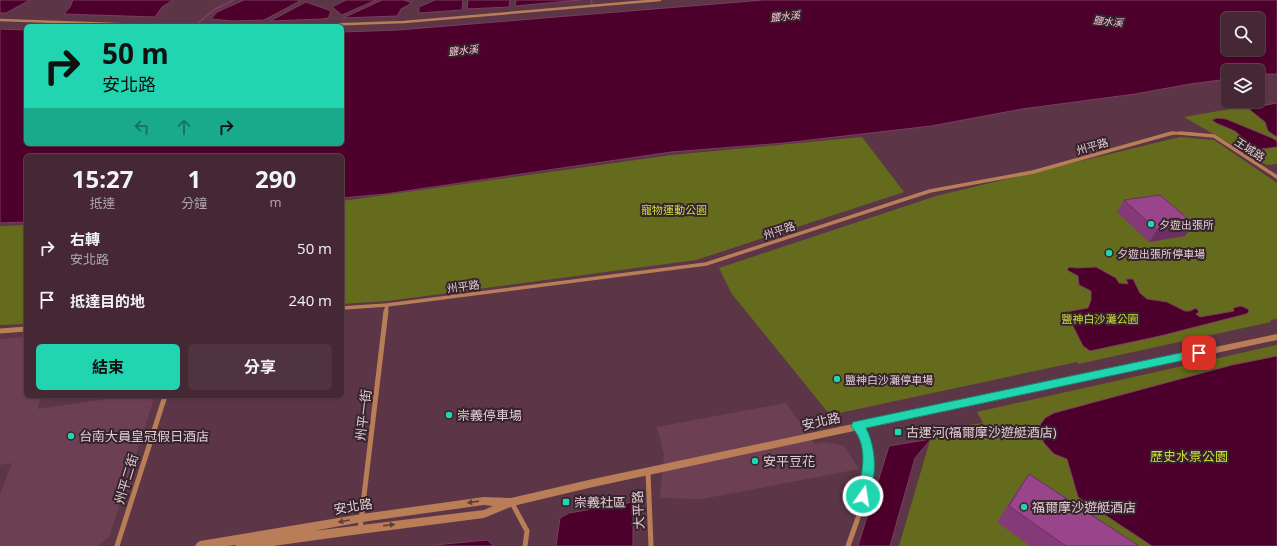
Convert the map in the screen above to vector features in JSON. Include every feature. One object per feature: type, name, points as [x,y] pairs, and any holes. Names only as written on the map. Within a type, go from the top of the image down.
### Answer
[{"type":"street","points":[[344,24],[404,22],[660,0]]},
{"type":"street","points":[[0,20],[115,24]]},
{"type":"street","name":"州平路","points":[[344,308],[387,305],[706,264],[930,190],[1033,172],[1174,133],[1214,136]]},
{"type":"street","name":"王城路","points":[[1214,136],[1277,177]]},
{"type":"street","name":"州平一街","points":[[360,529],[387,305]]},
{"type":"street","points":[[0,331],[24,329]]},
{"type":"street","name":"安北路","points":[[240,546],[360,529],[484,514],[512,502],[593,483],[1277,336]]},
{"type":"street","name":"州平二街","points":[[117,546],[164,398]]},
{"type":"street","points":[[848,546],[867,484],[869,466],[866,445],[862,432],[857,426]]},
{"type":"street","name":"大平路","points":[[648,472],[651,546]]},
{"type":"street","name":"安北路","points":[[200,546],[362,518],[484,501],[512,502]]},
{"type":"street","points":[[512,502],[527,531],[525,546]]},
{"type":"shaded area","name":"台南大員皇冠假日酒店","points":[[24,337],[24,398],[41,398],[37,409],[113,398],[154,398],[109,537],[97,546],[0,546],[0,494],[12,463],[0,465],[0,339]]},
{"type":"shaded area","points":[[786,403],[815,444],[825,442],[844,446],[859,469],[702,499],[660,498],[664,455],[657,427]]},
{"type":"green space","points":[[1277,103],[1277,164],[1267,165],[1184,117],[1236,108],[1265,108],[1265,104]]},
{"type":"green space","name":"寵物運動公園","points":[[862,137],[904,192],[696,260],[388,301],[344,304],[344,201],[672,155]]},
{"type":"green space","name":"鹽神白沙灘公園","points":[[1180,137],[1214,140],[1277,183],[1277,319],[1270,320],[1271,322],[1078,364],[1077,362],[830,415],[732,294],[719,268],[936,196]]},
{"type":"green space","points":[[24,225],[24,324],[0,325],[0,226]]},
{"type":"green space","name":"歷史水景公園","points":[[1277,345],[1277,546],[899,546],[933,430],[983,423],[977,412]]},
{"type":"water","points":[[0,0],[30,0],[6,13],[0,13]]},
{"type":"water","points":[[73,0],[173,0],[162,7],[155,17],[64,14],[70,7]]},
{"type":"water","points":[[244,0],[300,1],[264,20],[233,21],[211,19],[217,12]]},
{"type":"water","points":[[346,0],[376,0],[342,15],[332,7]]},
{"type":"water","points":[[382,0],[404,0],[412,3],[401,9],[397,16],[343,18]]},
{"type":"water","points":[[435,0],[463,0],[462,10],[419,13],[419,7]]},
{"type":"water","points":[[468,0],[510,0],[509,7],[467,9]]},
{"type":"water","points":[[516,0],[580,0],[515,6]]},
{"type":"water","name":"鹽水溪","points":[[763,0],[1277,0],[1277,74],[1265,74],[1265,64],[1221,64],[1221,80],[1135,94],[1022,109],[931,126],[784,143],[671,152],[385,194],[344,198],[344,154],[24,154],[24,222],[0,223],[0,29],[24,30],[24,146],[344,146],[344,32],[398,30]]},
{"type":"water","points":[[306,2],[331,11],[328,18],[270,21]]},
{"type":"water","points":[[1277,103],[1277,137],[1268,131],[1265,122],[1250,110],[1250,108],[1265,108],[1265,105]]},
{"type":"water","points":[[1217,118],[1226,119],[1272,138],[1277,141],[1277,147],[1261,149],[1253,147],[1235,131],[1212,120]]},
{"type":"water","points":[[1069,267],[1096,267],[1116,278],[1119,283],[1128,284],[1126,279],[1133,279],[1140,293],[1147,299],[1167,302],[1185,311],[1190,311],[1196,308],[1199,312],[1196,314],[1200,317],[1234,311],[1233,308],[1241,306],[1248,309],[1249,312],[1160,336],[1090,351],[1083,346],[1066,312],[1088,308],[1091,300],[1091,291],[1079,285],[1078,276],[1067,270]]},
{"type":"water","name":"歷史水景公園","points":[[1277,356],[1277,546],[1152,546],[1078,497],[1067,459],[1054,454],[1044,443],[1040,434],[1040,425],[1045,418],[1054,413],[1232,365]]},
{"type":"water","points":[[931,439],[915,458],[890,546],[858,546],[889,446]]},
{"type":"water","points":[[633,502],[633,546],[556,546],[560,518],[569,513]]},
{"type":"water","points":[[487,540],[494,546],[435,546],[435,545]]},
{"type":"building","points":[[1160,195],[1194,224],[1157,230],[1124,200]]},
{"type":"building","points":[[1029,474],[1139,546],[1066,546],[1009,506]]},
{"type":"waterway","points":[[198,23],[215,9],[234,0]]},
{"type":"waterway","points":[[591,0],[592,4]]},
{"type":"place","name":"夕遊出張所","points":[[1151,224]]},
{"type":"place","name":"夕遊出張所停車場","points":[[1109,253]]},
{"type":"place","name":"鹽神白沙灘停車場","points":[[837,379]]},
{"type":"place","name":"崇義停車場","points":[[449,415]]},
{"type":"place","name":"古運河(福爾摩沙遊艇酒店)","points":[[898,432]]},
{"type":"place","name":"台南大員皇冠假日酒店","points":[[71,436]]},
{"type":"place","name":"安平豆花","points":[[755,461]]},
{"type":"place","name":"崇義社區","points":[[566,502]]},
{"type":"place","name":"福爾摩沙遊艇酒店","points":[[1024,507]]},
{"type":"route","points":[[863,496],[867,484],[869,466],[868,454],[862,432],[857,426],[1199,353]]}]
